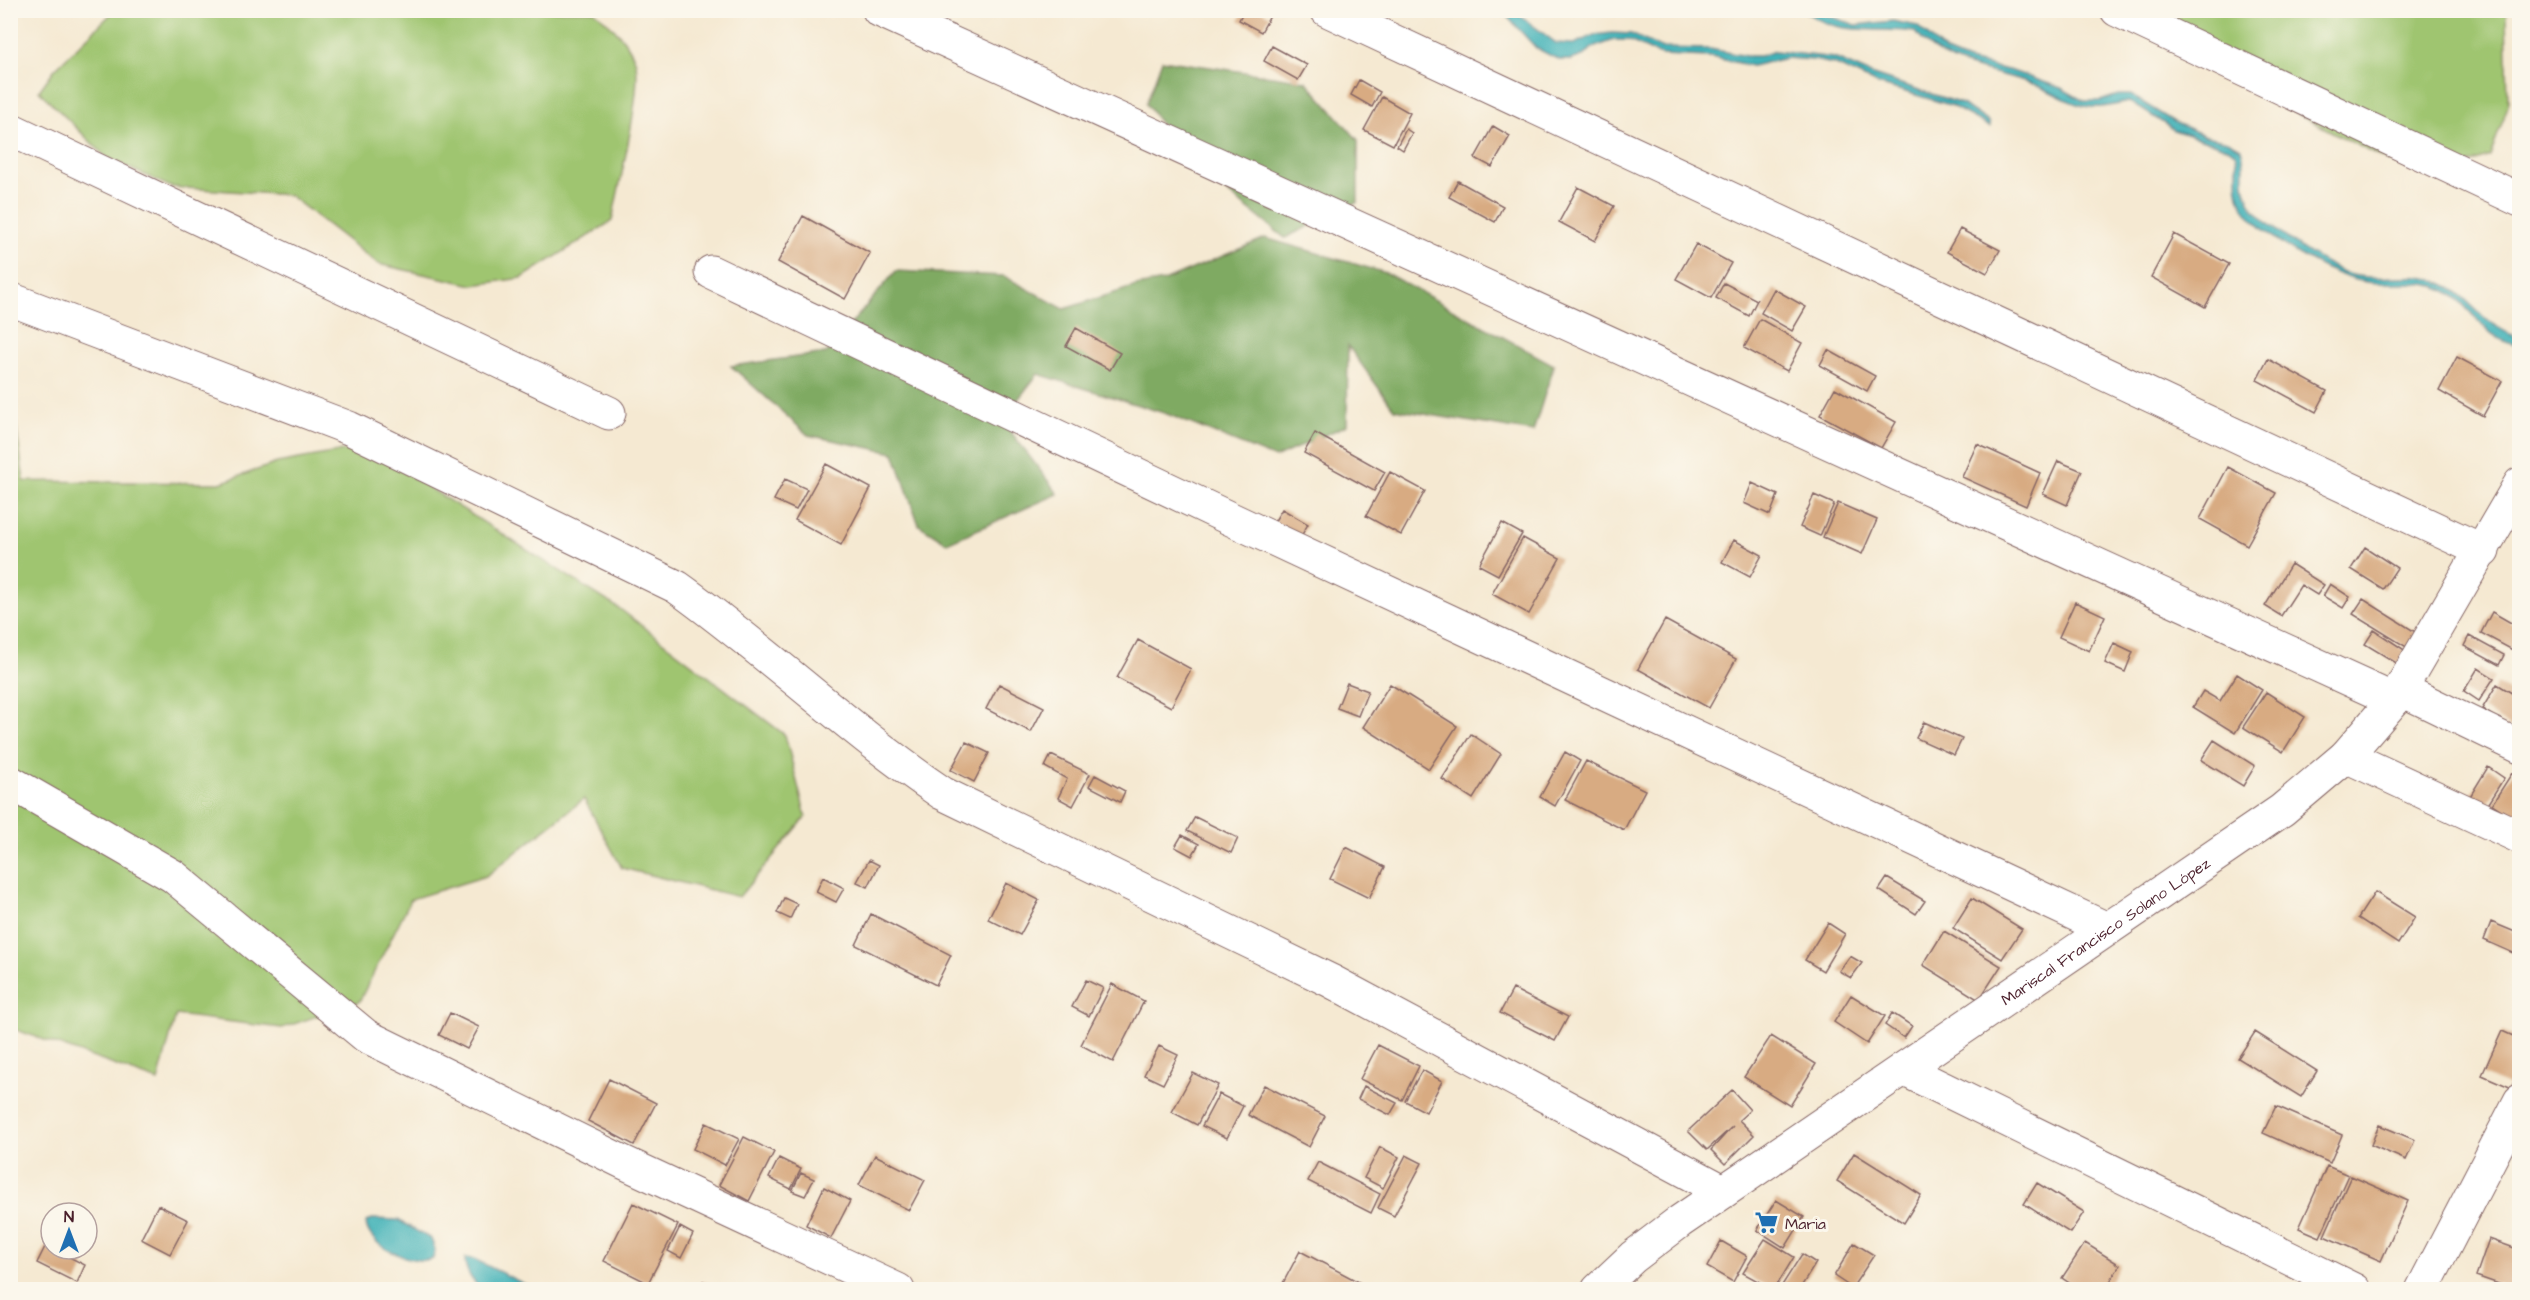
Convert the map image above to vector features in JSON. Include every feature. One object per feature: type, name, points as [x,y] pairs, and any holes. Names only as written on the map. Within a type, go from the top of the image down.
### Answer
[{"type":"street","points":[[879,10],[2398,695],[2520,747]]},
{"type":"street","points":[[1327,10],[2483,551]]},
{"type":"street","points":[[2117,10],[2520,200]]},
{"type":"street","points":[[10,129],[609,413]]},
{"type":"street","points":[[711,272],[1233,520],[2107,929]]},
{"type":"street","points":[[10,299],[349,428],[677,587],[723,620],[886,755],[942,793],[1331,981],[1723,1191]]},
{"type":"street","name":"Mariscal Francisco Solano López","points":[[1598,1290],[1633,1257],[1723,1191],[2282,810],[2346,756],[2398,695],[2520,484]]},
{"type":"street","points":[[2346,756],[2520,837]]},
{"type":"street","points":[[10,782],[173,876],[366,1036],[623,1162],[898,1290]]},
{"type":"street","points":[[1903,1069],[2354,1290]]},
{"type":"street","points":[[2422,1290],[2520,1101]]},
{"type":"green space","points":[[115,10],[594,11],[628,45],[635,60],[637,73],[633,114],[612,221],[522,278],[473,285],[378,264],[289,195],[171,187],[107,158],[39,91],[54,70]]},
{"type":"green space","points":[[2151,11],[2506,11],[2508,106],[2490,156],[2444,173],[2392,163],[2209,68]]},
{"type":"green space","points":[[1162,60],[1306,81],[1358,140],[1358,202],[1285,238],[1190,163],[1146,104]]},
{"type":"green space","points":[[1265,238],[1386,273],[1554,365],[1533,432],[1394,409],[1348,346],[1347,425],[1275,458],[1167,414],[1038,374],[1002,420],[1058,494],[947,543],[919,525],[894,453],[808,435],[731,366],[826,353],[896,271],[1004,276],[1064,309],[1136,286],[1164,281]]},
{"type":"green space","points":[[10,383],[24,481],[220,483],[277,463],[365,447],[620,609],[785,735],[806,817],[739,897],[622,868],[584,799],[486,876],[411,899],[359,1002],[282,1028],[176,1015],[158,1081],[11,1028]]},
{"type":"water","points":[[1502,11],[1514,11],[1556,43],[1574,44],[1594,35],[1631,34],[1661,48],[1710,49],[1746,56],[1760,56],[1775,51],[1834,58],[1873,75],[1962,104],[1990,123],[1990,127],[1950,105],[1875,83],[1834,64],[1814,60],[1786,58],[1752,66],[1711,57],[1661,55],[1628,40],[1614,40],[1592,48],[1585,55],[1571,60],[1559,60],[1536,48]]},
{"type":"water","points":[[1804,11],[1814,11],[1856,25],[1893,21],[1917,26],[1946,52],[1968,61],[2012,71],[2061,88],[2084,101],[2100,101],[2118,95],[2131,95],[2174,122],[2206,136],[2228,141],[2241,148],[2245,187],[2249,201],[2266,221],[2312,255],[2352,275],[2434,280],[2451,288],[2491,323],[2519,339],[2519,346],[2505,342],[2494,335],[2447,291],[2419,283],[2375,283],[2352,279],[2316,264],[2279,242],[2263,229],[2242,204],[2238,191],[2236,154],[2228,148],[2174,130],[2129,102],[2101,107],[2085,106],[2020,79],[1956,62],[1928,45],[1915,32],[1844,28],[1831,25]]},
{"type":"water","points":[[372,1219],[398,1220],[431,1239],[435,1249],[433,1259],[403,1257],[382,1246],[368,1231],[366,1222]]},
{"type":"water","points":[[465,1258],[474,1259],[534,1289],[481,1289],[470,1275]]},
{"type":"building","points":[[1244,10],[1259,10],[1270,16],[1261,32],[1239,20]]},
{"type":"building","points":[[1272,46],[1307,65],[1298,80],[1264,61]]},
{"type":"building","points":[[1359,80],[1380,92],[1372,107],[1351,95]]},
{"type":"building","points":[[1382,97],[1410,113],[1393,145],[1364,130]]},
{"type":"building","points":[[1493,126],[1510,136],[1492,167],[1475,158]]},
{"type":"building","points":[[1406,129],[1412,133],[1403,150],[1397,146]]},
{"type":"building","points":[[1458,181],[1503,206],[1495,222],[1449,197]]},
{"type":"building","points":[[1578,187],[1614,206],[1595,241],[1559,222]]},
{"type":"building","points":[[803,216],[870,253],[845,299],[778,262]]},
{"type":"building","points":[[1960,229],[2000,250],[1987,273],[1947,252]]},
{"type":"building","points":[[2174,234],[2229,264],[2205,307],[2151,277]]},
{"type":"building","points":[[1696,244],[1731,263],[1711,298],[1676,279]]},
{"type":"building","points":[[1724,283],[1757,300],[1749,316],[1716,298]]},
{"type":"building","points":[[1774,289],[1806,307],[1792,331],[1761,313]]},
{"type":"building","points":[[1760,319],[1802,343],[1787,371],[1744,348]]},
{"type":"building","points":[[1076,328],[1120,353],[1110,370],[1066,346]]},
{"type":"building","points":[[1828,350],[1875,376],[1867,391],[1820,365]]},
{"type":"building","points":[[2457,357],[2502,381],[2483,416],[2439,391]]},
{"type":"building","points":[[2268,359],[2327,391],[2316,412],[2257,380]]},
{"type":"building","points":[[1835,388],[1896,422],[1881,448],[1820,415]]},
{"type":"building","points":[[1315,433],[1385,472],[1374,491],[1304,453]]},
{"type":"building","points":[[1977,444],[2040,473],[2026,506],[1962,477]]},
{"type":"building","points":[[2058,461],[2082,471],[2067,505],[2043,494]]},
{"type":"building","points":[[826,464],[871,488],[841,545],[795,520]]},
{"type":"building","points":[[2228,467],[2276,493],[2247,545],[2200,519]]},
{"type":"building","points":[[1390,472],[1425,491],[1401,535],[1366,516]]},
{"type":"building","points":[[785,479],[807,489],[796,510],[774,500]]},
{"type":"building","points":[[1752,483],[1778,495],[1770,515],[1744,503]]},
{"type":"building","points":[[1814,495],[1834,504],[1820,536],[1800,527]]},
{"type":"building","points":[[1838,503],[1877,520],[1862,554],[1823,537]]},
{"type":"building","points":[[1282,509],[1308,524],[1300,538],[1273,524]]},
{"type":"building","points":[[1502,523],[1522,534],[1498,575],[1479,565]]},
{"type":"building","points":[[1523,538],[1560,558],[1529,614],[1492,594]]},
{"type":"building","points":[[1734,540],[1762,555],[1750,577],[1722,562]]},
{"type":"building","points":[[2365,547],[2397,568],[2383,589],[2351,569]]},
{"type":"building","points":[[2291,564],[2324,585],[2317,595],[2301,585],[2281,616],[2265,606]]},
{"type":"building","points":[[2330,584],[2350,597],[2343,608],[2323,596]]},
{"type":"building","points":[[2363,599],[2417,633],[2408,648],[2353,614]]},
{"type":"building","points":[[2075,602],[2105,616],[2089,651],[2059,637]]},
{"type":"building","points":[[2492,612],[2520,628],[2520,654],[2481,633]]},
{"type":"building","points":[[1665,620],[1736,659],[1709,708],[1638,669]]},
{"type":"building","points":[[2374,630],[2406,651],[2398,664],[2365,644]]},
{"type":"building","points":[[2469,636],[2504,655],[2499,665],[2464,646]]},
{"type":"building","points":[[1138,640],[1191,669],[1171,707],[1117,678]]},
{"type":"building","points":[[2114,643],[2133,652],[2125,672],[2105,663]]},
{"type":"building","points":[[2478,668],[2494,678],[2479,701],[2464,691]]},
{"type":"building","points":[[2237,674],[2262,690],[2235,733],[2193,707],[2203,691],[2220,701]]},
{"type":"building","points":[[1347,683],[1368,691],[1358,716],[1337,708]]},
{"type":"building","points":[[999,684],[1044,707],[1031,732],[986,709]]},
{"type":"building","points":[[1390,684],[1457,726],[1429,769],[1363,727]]},
{"type":"building","points":[[2497,684],[2520,698],[2520,733],[2482,709]]},
{"type":"building","points":[[2266,692],[2305,717],[2283,752],[2243,727]]},
{"type":"building","points":[[1924,722],[1962,739],[1954,755],[1916,738]]},
{"type":"building","points":[[1471,734],[1501,754],[1473,799],[1442,779]]},
{"type":"building","points":[[2214,740],[2255,766],[2243,786],[2201,760]]},
{"type":"building","points":[[966,742],[989,753],[974,782],[951,770]]},
{"type":"building","points":[[1565,752],[1580,761],[1555,806],[1540,797]]},
{"type":"building","points":[[1051,755],[1090,774],[1073,806],[1058,798],[1067,779],[1045,767]]},
{"type":"building","points":[[1586,761],[1645,790],[1624,830],[1565,800]]},
{"type":"building","points":[[2488,767],[2504,778],[2485,808],[2469,798]]},
{"type":"building","points":[[2512,773],[2520,778],[2520,822],[2492,804]]},
{"type":"building","points":[[1095,775],[1125,791],[1120,802],[1089,786]]},
{"type":"building","points":[[1195,817],[1238,838],[1231,853],[1187,831]]},
{"type":"building","points":[[1182,835],[1199,844],[1192,856],[1175,847]]},
{"type":"building","points":[[1346,847],[1385,867],[1369,898],[1330,879]]},
{"type":"building","points":[[869,860],[879,865],[868,887],[857,882]]},
{"type":"building","points":[[823,877],[844,888],[836,902],[816,892]]},
{"type":"building","points":[[1887,878],[1925,901],[1916,914],[1879,890]]},
{"type":"building","points":[[1006,883],[1039,900],[1020,935],[988,919]]},
{"type":"building","points":[[2375,892],[2415,917],[2398,944],[2358,918]]},
{"type":"building","points":[[784,898],[797,904],[790,919],[777,913]]},
{"type":"building","points":[[1972,898],[2022,929],[2002,959],[1953,928]]},
{"type":"building","points":[[871,914],[951,955],[936,985],[856,945]]},
{"type":"building","points":[[2491,922],[2520,934],[2520,956],[2484,940]]},
{"type":"building","points":[[1828,923],[1845,934],[1823,971],[1805,960]]},
{"type":"building","points":[[1944,931],[2001,966],[1979,1000],[1923,965]]},
{"type":"building","points":[[1850,956],[1862,963],[1851,978],[1839,971]]},
{"type":"building","points":[[1086,980],[1103,988],[1089,1016],[1072,1007]]},
{"type":"building","points":[[1112,984],[1144,1001],[1113,1062],[1081,1045]]},
{"type":"building","points":[[1513,989],[1568,1017],[1555,1041],[1500,1013]]},
{"type":"building","points":[[1851,995],[1885,1016],[1867,1044],[1834,1022]]},
{"type":"building","points":[[450,1013],[479,1027],[467,1049],[439,1035]]},
{"type":"building","points":[[1892,1013],[1912,1026],[1904,1038],[1885,1025]]},
{"type":"building","points":[[2502,1031],[2520,1039],[2520,1070],[2512,1088],[2482,1075]]},
{"type":"building","points":[[2255,1032],[2317,1071],[2301,1097],[2238,1058]]},
{"type":"building","points":[[1771,1036],[1816,1064],[1790,1106],[1744,1077]]},
{"type":"building","points":[[1378,1045],[1419,1066],[1402,1100],[1360,1079]]},
{"type":"building","points":[[1159,1046],[1178,1055],[1163,1084],[1144,1075]]},
{"type":"building","points":[[1422,1070],[1442,1081],[1426,1112],[1405,1101]]},
{"type":"building","points":[[1193,1073],[1218,1085],[1197,1125],[1172,1112]]},
{"type":"building","points":[[609,1079],[656,1103],[634,1145],[588,1121]]},
{"type":"building","points":[[1264,1085],[1325,1116],[1309,1147],[1248,1115]]},
{"type":"building","points":[[1364,1086],[1397,1103],[1390,1115],[1358,1099]]},
{"type":"building","points":[[1732,1090],[1750,1110],[1739,1120],[1754,1135],[1725,1164],[1711,1150],[1733,1126],[1707,1150],[1688,1131]]},
{"type":"building","points":[[1219,1094],[1243,1106],[1227,1138],[1202,1126]]},
{"type":"building","points":[[2276,1106],[2342,1135],[2330,1163],[2263,1133]]},
{"type":"building","points":[[706,1123],[739,1139],[725,1165],[693,1149]]},
{"type":"building","points":[[2379,1125],[2415,1140],[2406,1160],[2371,1145]]},
{"type":"building","points":[[744,1137],[774,1152],[749,1201],[719,1185]]},
{"type":"building","points":[[1380,1147],[1399,1157],[1383,1188],[1364,1178]]},
{"type":"building","points":[[1854,1153],[1921,1195],[1904,1223],[1837,1181]]},
{"type":"building","points":[[875,1155],[925,1180],[909,1210],[859,1185]]},
{"type":"building","points":[[1406,1155],[1422,1163],[1394,1216],[1378,1208]]},
{"type":"building","points":[[779,1158],[801,1169],[791,1189],[769,1178]]},
{"type":"building","points":[[1318,1162],[1380,1194],[1371,1213],[1308,1181]]},
{"type":"building","points":[[2327,1166],[2348,1175],[2320,1237],[2299,1228]]},
{"type":"building","points":[[801,1173],[814,1179],[805,1196],[792,1191]]},
{"type":"building","points":[[2351,1176],[2408,1201],[2381,1261],[2324,1236]]},
{"type":"building","points":[[2037,1183],[2084,1212],[2070,1233],[2024,1204]]},
{"type":"building","points":[[824,1187],[850,1201],[831,1238],[806,1225]]},
{"type":"building","points":[[1776,1200],[1804,1217],[1785,1248],[1757,1230]]},
{"type":"building","points":[[633,1203],[678,1225],[648,1283],[604,1261]]},
{"type":"building","points":[[158,1205],[188,1220],[170,1254],[141,1239]]},
{"type":"building","points":[[680,1227],[693,1234],[681,1258],[668,1251]]},
{"type":"building","points":[[1765,1239],[1794,1257],[1774,1290],[1743,1273]]},
{"type":"building","points":[[2489,1239],[2520,1250],[2520,1271],[2513,1289],[2476,1276]]},
{"type":"building","points":[[1721,1241],[1747,1256],[1733,1282],[1707,1267]]},
{"type":"building","points":[[1854,1243],[1874,1255],[1852,1288],[1834,1276]]},
{"type":"building","points":[[2085,1243],[2120,1265],[2105,1290],[2080,1290],[2062,1278]]},
{"type":"building","points":[[1300,1251],[1374,1290],[1285,1290],[1281,1287]]},
{"type":"building","points":[[1802,1254],[1816,1263],[1799,1290],[1779,1290]]},
{"type":"building","points":[[39,1259],[39,1261],[77,1261],[85,1265],[77,1283],[37,1263]]},
{"type":"building","points":[[703,1281],[720,1290],[698,1290]]},
{"type":"place","name":"Maria","points":[[1767,1223]]}]
